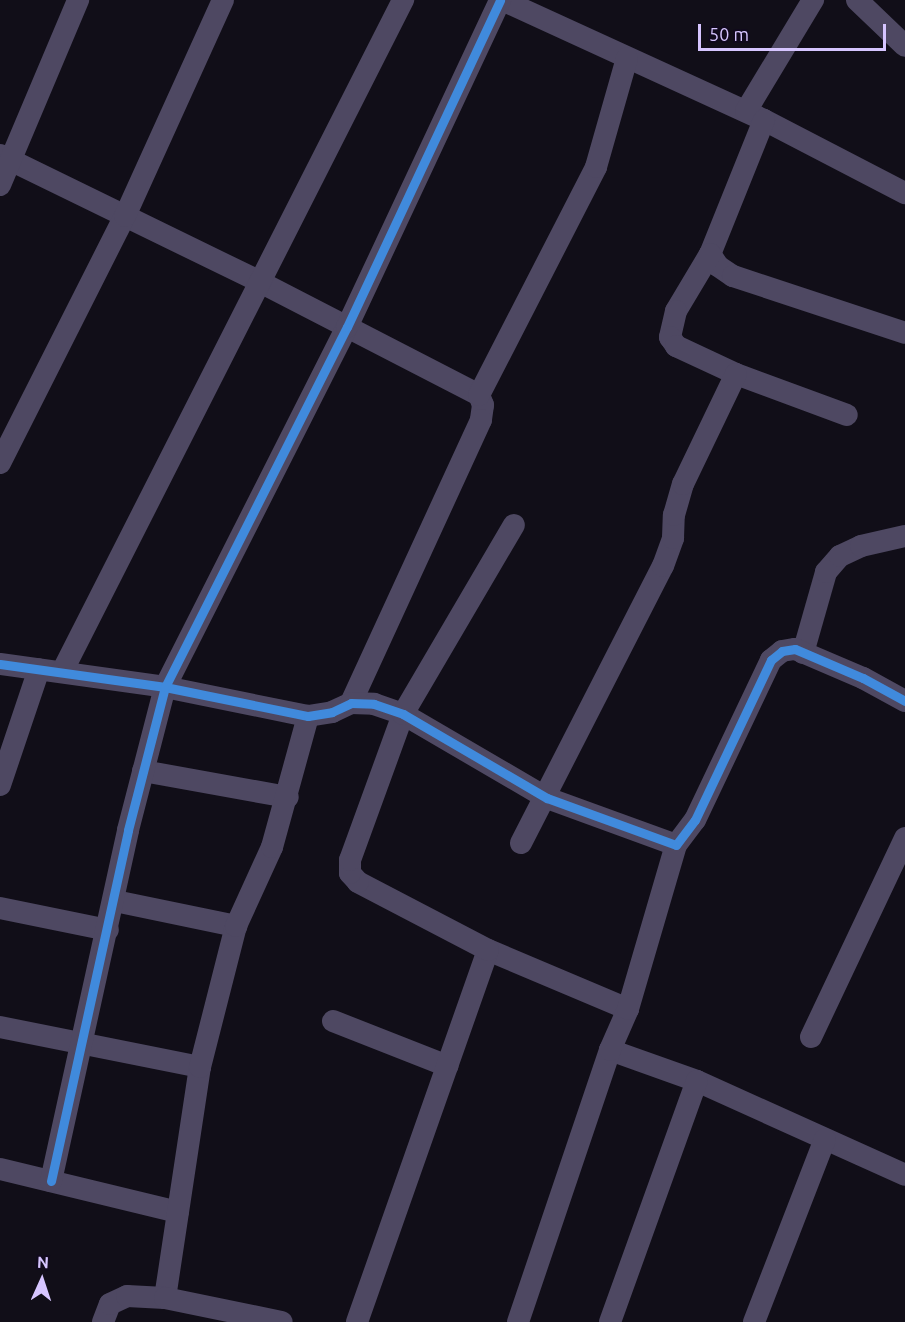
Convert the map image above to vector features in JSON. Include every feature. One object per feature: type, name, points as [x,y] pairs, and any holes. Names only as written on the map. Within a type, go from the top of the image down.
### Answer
[{"type":"street","points":[[0,185],[6,158],[78,0]]},
{"type":"street","points":[[0,464],[125,216],[224,0]]},
{"type":"street","points":[[62,672],[403,0]]},
{"type":"street","points":[[51,1181],[143,771],[165,687],[347,327],[501,0],[755,115],[905,193]]},
{"type":"street","points":[[813,0],[755,115],[710,254],[676,311],[670,337],[687,354],[847,415]]},
{"type":"street","points":[[857,0],[905,46]]},
{"type":"street","points":[[479,395],[596,167],[627,58]]},
{"type":"street","points":[[6,158],[260,282],[479,395],[483,405],[481,420],[351,703]]},
{"type":"street","points":[[710,254],[718,266],[733,276],[905,333]]},
{"type":"street","points":[[521,843],[547,798],[663,566],[674,538],[674,515],[683,484],[735,374]]},
{"type":"street","points":[[514,525],[403,714],[350,860],[350,873],[358,882],[488,950],[628,1009]]},
{"type":"street","points":[[802,653],[826,572],[840,556],[861,546],[905,536]]},
{"type":"street","points":[[518,1322],[610,1050],[628,1009],[676,845],[695,820],[771,660],[782,651],[802,653],[862,678],[905,701]]},
{"type":"street","points":[[0,664],[165,687],[308,716],[332,712],[351,703],[374,704],[403,714],[547,798],[676,845]]},
{"type":"street","points":[[0,785],[39,669]]},
{"type":"street","points":[[165,1298],[200,1067],[236,926],[272,847],[288,797],[308,716]]},
{"type":"street","points":[[143,771],[288,797]]},
{"type":"street","points":[[810,1037],[905,838]]},
{"type":"street","points":[[115,901],[236,926]]},
{"type":"street","points":[[0,908],[108,930]]},
{"type":"street","points":[[357,1322],[488,950]]},
{"type":"street","points":[[333,1021],[447,1066]]},
{"type":"street","points":[[0,1027],[83,1046],[200,1067]]},
{"type":"street","points":[[610,1050],[697,1081],[905,1175]]},
{"type":"street","points":[[610,1322],[697,1081]]},
{"type":"street","points":[[754,1322],[825,1139]]},
{"type":"street","points":[[0,1169],[178,1212]]},
{"type":"street","points":[[103,1322],[110,1304],[127,1296],[165,1298],[282,1322]]},
{"type":"cycle path","points":[[51,1181],[128,830],[165,687],[347,327],[500,0]]},
{"type":"cycle path","points":[[0,664],[165,687],[308,716],[332,712],[351,703],[374,704],[403,714],[547,798],[676,845],[695,820],[771,660],[782,651],[795,649],[863,678],[905,701]]}]
